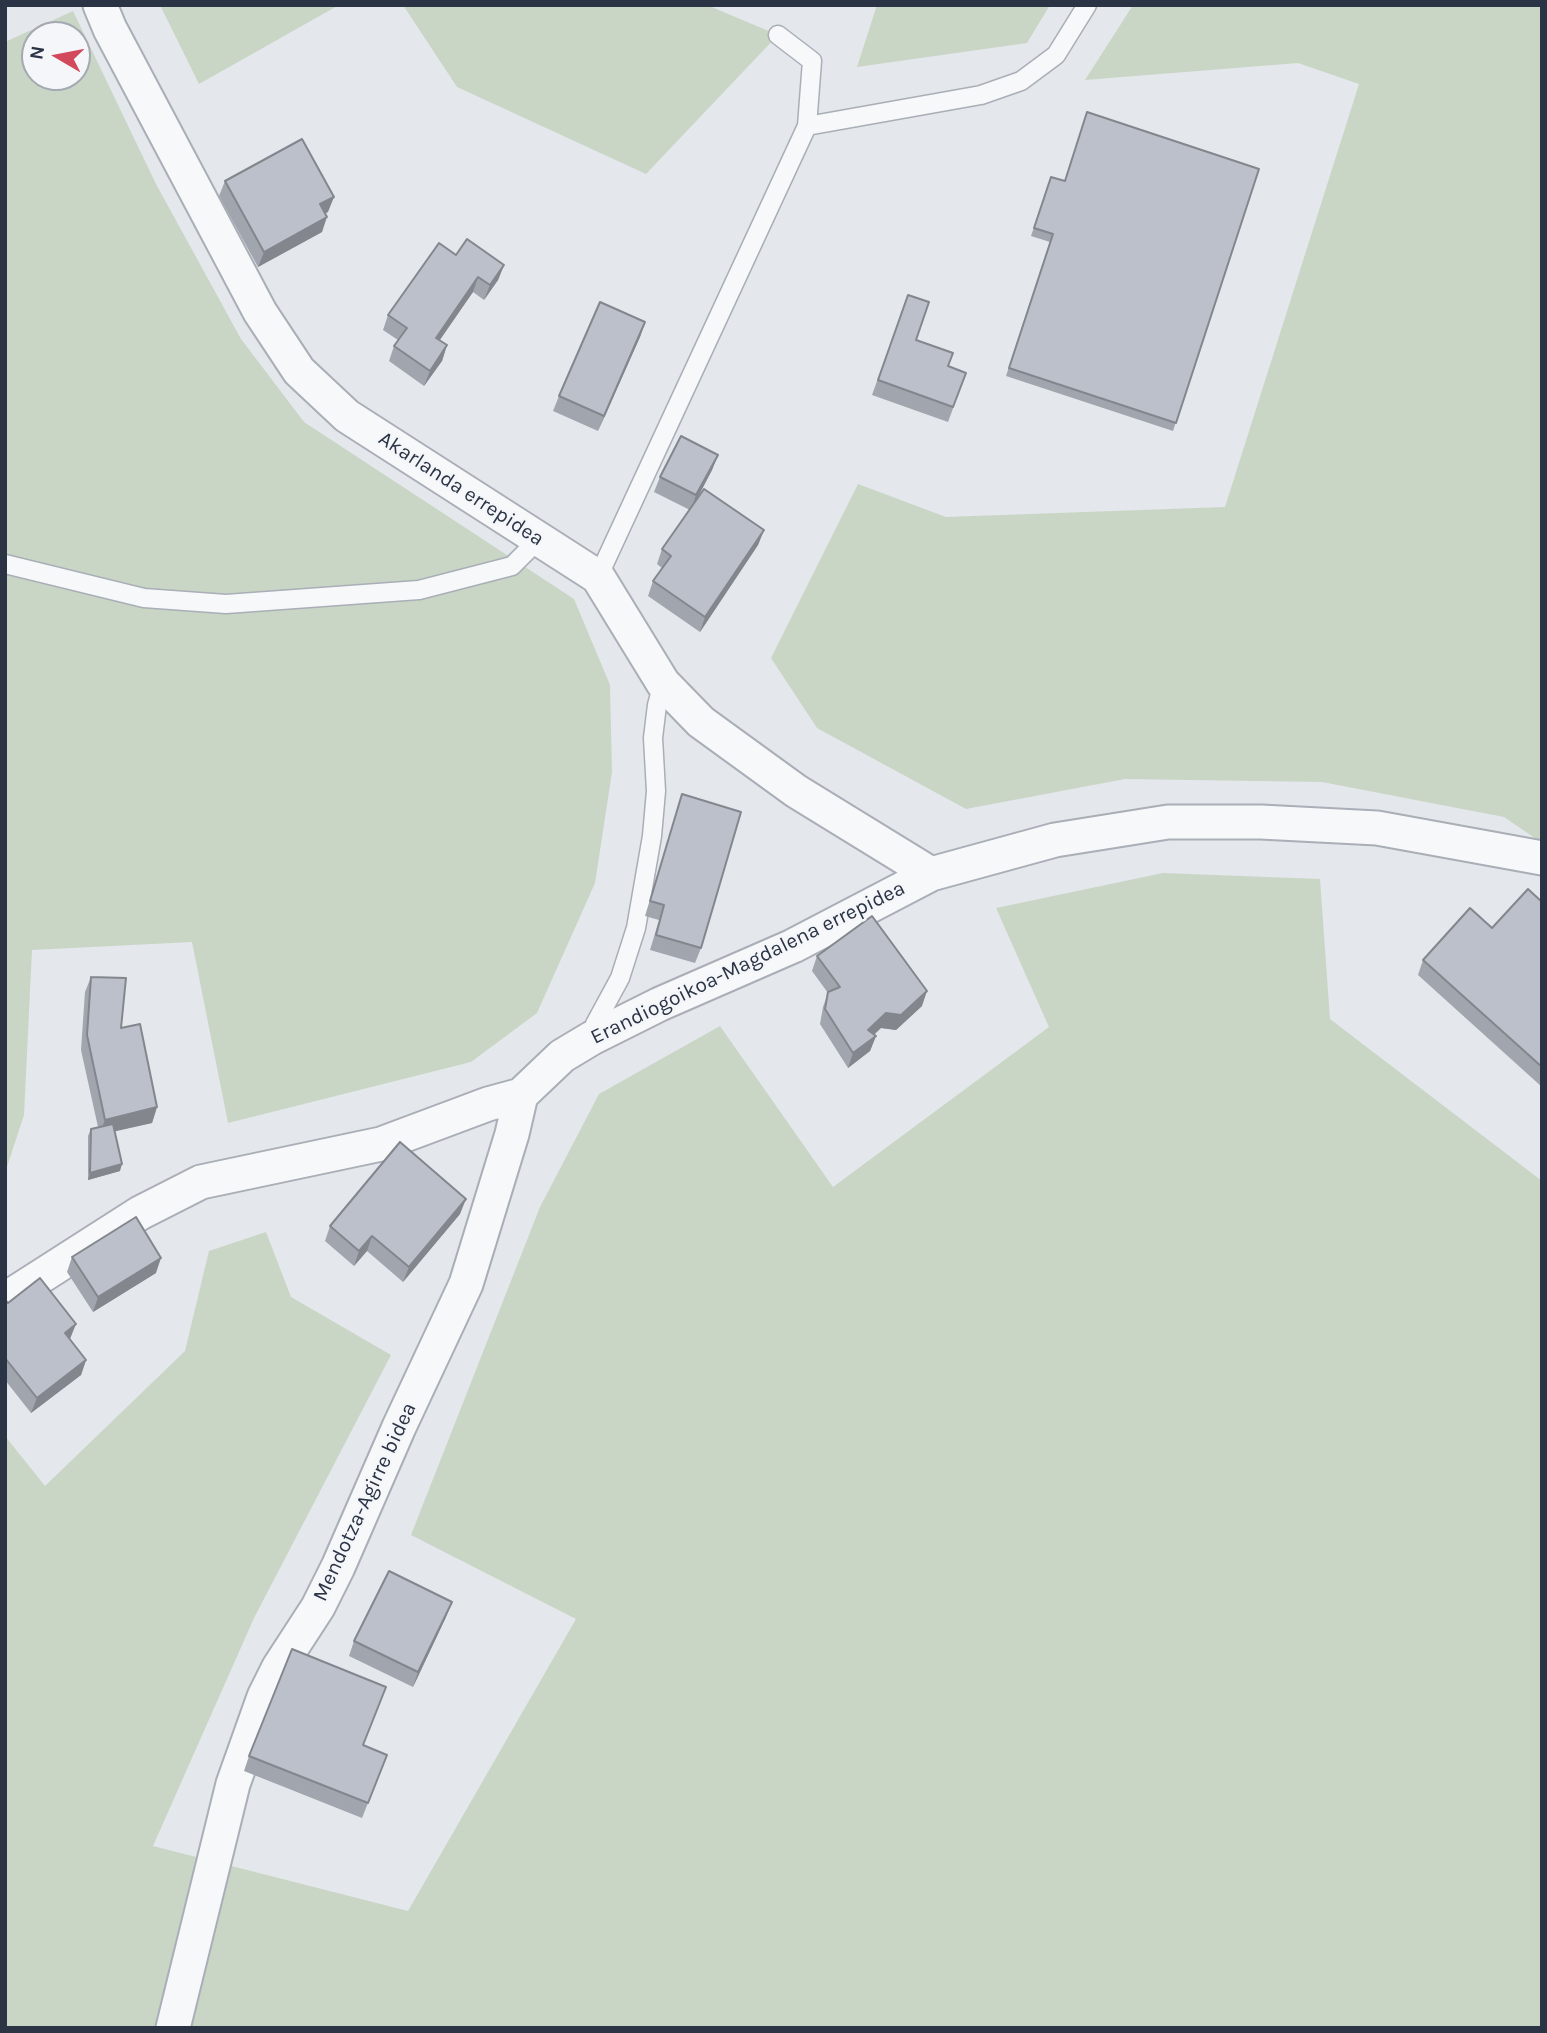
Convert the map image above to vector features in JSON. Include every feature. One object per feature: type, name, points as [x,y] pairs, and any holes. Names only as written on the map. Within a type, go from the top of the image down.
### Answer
[{"type":"street","name":"Akarlanda errepidea","points":[[100,5],[110,29],[260,312],[299,371],[347,416],[598,577],[663,683],[701,722],[796,791],[931,874]]},
{"type":"street","name":"Erandiogoikoa-Magdalena errepidea","points":[[5,1296],[15,1293],[140,1213],[201,1182],[381,1144],[488,1104],[521,1095],[562,1056],[592,1038],[660,1003],[793,946],[931,874],[1055,841],[1168,822],[1261,822],[1377,828],[1542,858]]},
{"type":"street","name":"Mendotza-Agirre bidea","points":[[173,2028],[233,1784],[264,1698],[279,1667],[318,1606],[338,1567],[399,1427],[466,1284],[513,1134],[521,1095]]},
{"type":"lane","points":[[807,126],[981,95],[1021,81],[1056,55],[1087,5]]},
{"type":"lane","points":[[598,577],[807,126],[812,61],[778,34]]},
{"type":"lane","points":[[5,565],[144,598],[226,604],[419,590],[512,566],[538,540]]},
{"type":"lane","points":[[592,1038],[595,1024],[620,978],[636,928],[652,836],[656,791],[653,738],[663,683]]},
{"type":"green space","points":[[160,5],[339,5],[199,84]]},
{"type":"green space","points":[[403,5],[707,5],[778,35],[646,174],[457,87]]},
{"type":"green space","points":[[877,5],[1050,5],[1027,43],[857,67]]},
{"type":"green space","points":[[1133,5],[1542,5],[1542,843],[1504,817],[1322,782],[1125,779],[966,809],[817,728],[771,658],[858,484],[946,517],[1225,507],[1359,84],[1298,63],[1085,80]]},
{"type":"green space","points":[[73,11],[78,21],[51,21]]},
{"type":"green space","points":[[21,35],[21,91],[91,91],[91,49],[156,184],[241,339],[304,422],[574,599],[610,685],[612,772],[595,883],[537,1013],[471,1062],[228,1123],[192,942],[32,950],[24,1115],[5,1173],[5,42]]},
{"type":"green space","points":[[1163,873],[1320,879],[1330,1019],[1542,1181],[1542,2028],[5,2028],[5,1436],[45,1486],[185,1351],[209,1251],[266,1232],[291,1297],[391,1355],[254,1618],[153,1846],[408,1911],[576,1619],[411,1535],[540,1207],[599,1094],[720,1026],[833,1187],[1049,1027],[996,908]]},
{"type":"building","points":[[1087,112],[1259,169],[1176,423],[1009,368],[1053,234],[1034,228],[1051,177],[1065,181]]},
{"type":"building","points":[[302,139],[334,197],[320,204],[327,217],[264,252],[225,181]]},
{"type":"building","points":[[467,239],[504,265],[490,285],[478,277],[436,338],[447,345],[430,371],[394,346],[407,328],[388,315],[439,243],[456,255]]},
{"type":"building","points":[[908,295],[929,302],[916,340],[953,353],[948,366],[966,373],[953,407],[878,380]]},
{"type":"building","points":[[600,302],[645,322],[604,416],[559,396]]},
{"type":"building","points":[[681,436],[718,455],[696,495],[660,477]]},
{"type":"building","points":[[704,489],[764,530],[705,617],[653,581],[671,556],[662,549]]},
{"type":"building","points":[[682,794],[741,812],[701,948],[656,935],[664,905],[650,901]]},
{"type":"building","points":[[1528,889],[1542,902],[1542,1067],[1423,960],[1470,908],[1492,928]]},
{"type":"building","points":[[872,916],[927,991],[901,1015],[886,1013],[868,1030],[876,1036],[853,1053],[825,1009],[828,992],[840,987],[817,956]]},
{"type":"building","points":[[91,977],[126,978],[121,1028],[140,1024],[157,1107],[105,1120],[87,1035]]},
{"type":"building","points":[[113,1124],[122,1164],[90,1173],[91,1129]]},
{"type":"building","points":[[400,1142],[466,1199],[409,1267],[372,1236],[359,1251],[330,1226]]},
{"type":"building","points":[[136,1217],[161,1258],[98,1297],[72,1257]]},
{"type":"building","points":[[40,1278],[76,1324],[65,1333],[86,1360],[37,1398],[5,1358],[5,1300],[8,1303]]},
{"type":"building","points":[[389,1571],[452,1602],[418,1672],[354,1641]]},
{"type":"building","points":[[292,1649],[386,1687],[363,1745],[387,1755],[368,1803],[249,1756]]}]
